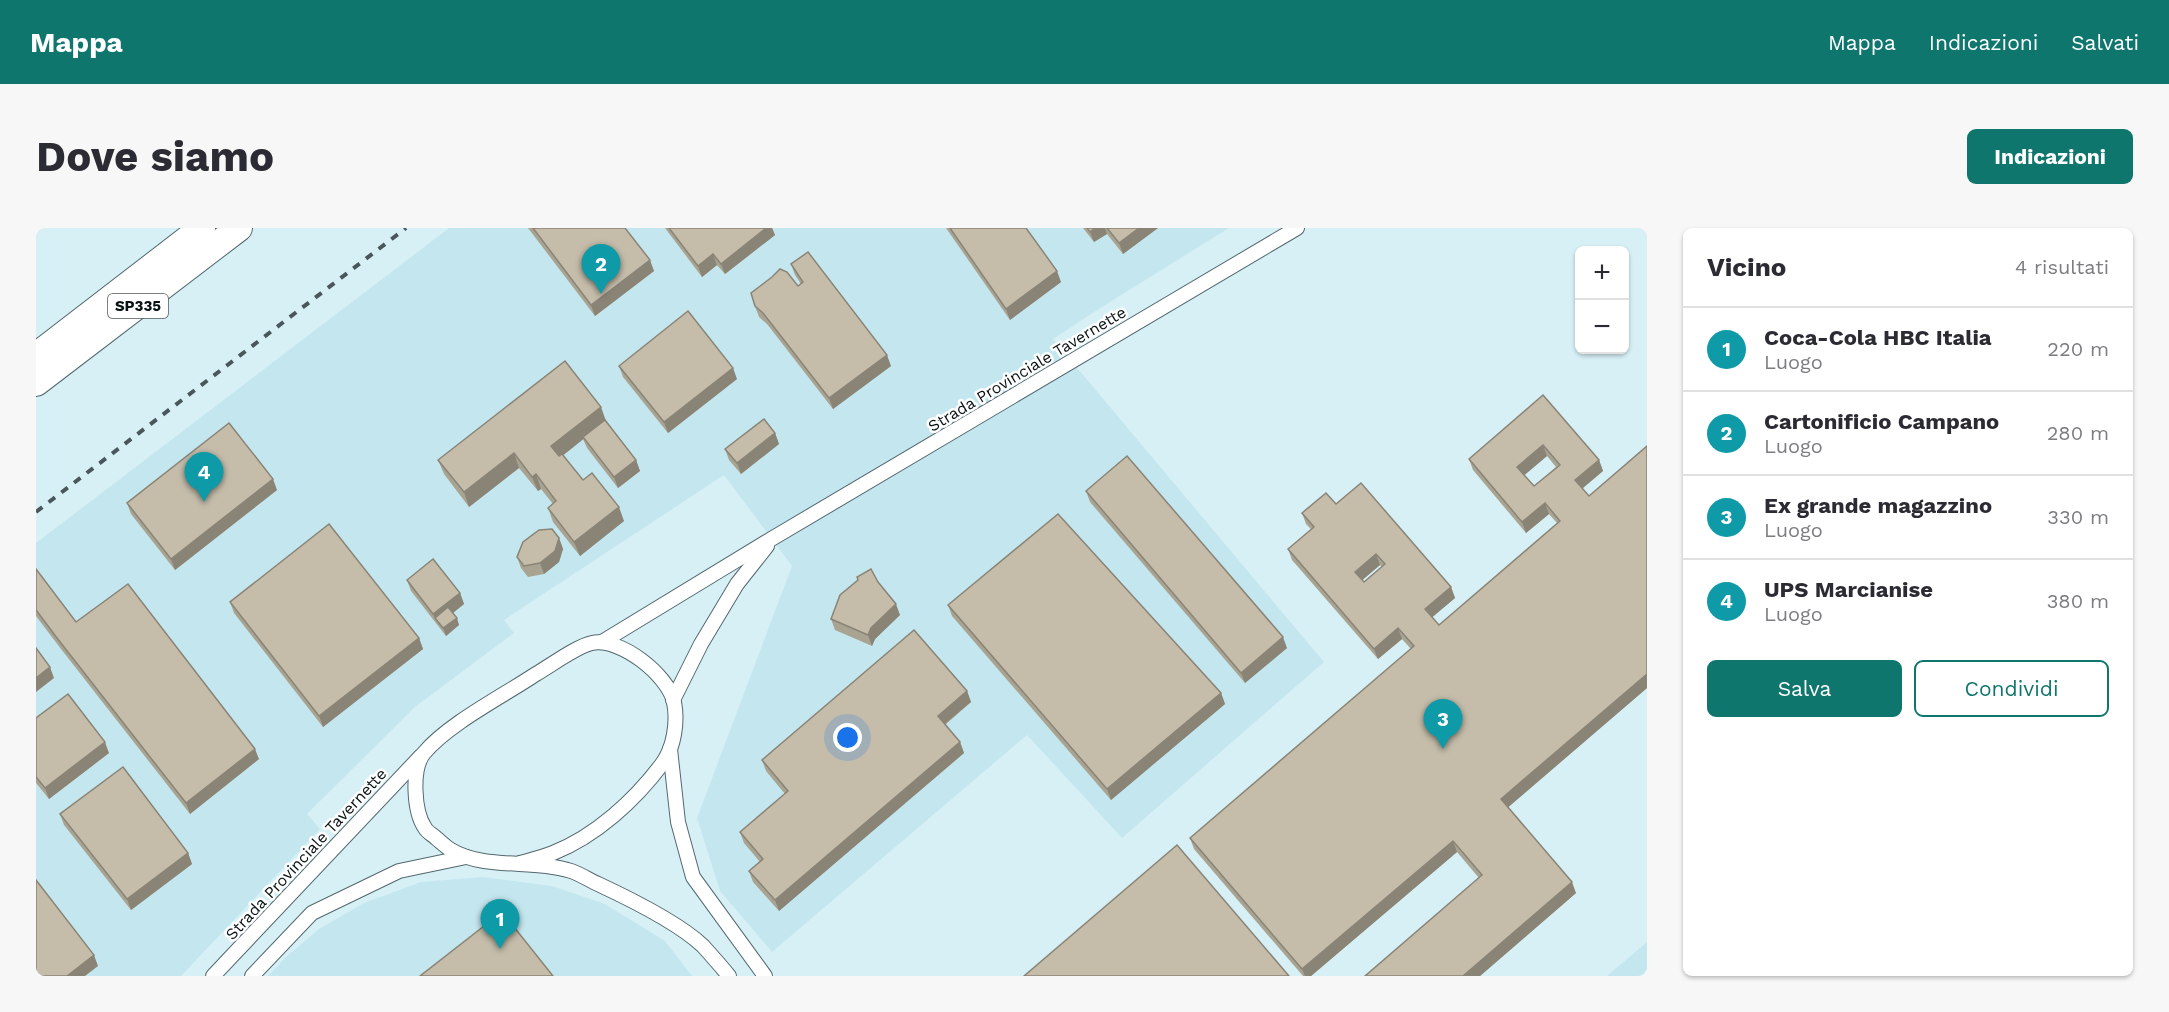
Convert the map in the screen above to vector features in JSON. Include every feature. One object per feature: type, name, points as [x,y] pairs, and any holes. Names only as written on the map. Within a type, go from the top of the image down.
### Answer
[{"type":"highway","name":"SP335","points":[[36,356],[202,228]]},
{"type":"highway","name":"SP335","points":[[36,383],[239,228]]},
{"type":"street","name":"Strada Provinciale Tavernette","points":[[213,976],[422,755],[450,730],[558,660],[590,643],[602,642],[773,538],[1298,228]]},
{"type":"street","name":"Strada Provinciale Tavernette","points":[[673,700],[701,644],[737,584],[773,538]]},
{"type":"street","points":[[520,862],[553,853],[590,834],[646,783],[664,761],[670,749],[675,727],[673,700],[660,680],[636,656],[612,644],[602,642]]},
{"type":"street","points":[[670,749],[678,822],[693,877],[765,976]]},
{"type":"street","points":[[422,755],[416,779],[416,803],[425,829],[451,850],[466,857],[494,863],[520,862],[571,871],[620,894],[671,924],[702,945],[729,976]]},
{"type":"street","points":[[252,976],[312,913],[399,871],[466,857]]},
{"type":"shaded area","points":[[449,228],[1229,228],[1053,339],[1324,662],[1122,838],[1027,735],[772,952],[720,891],[697,818],[792,566],[724,475],[504,620],[514,633],[415,707],[307,814],[320,829],[181,976],[36,976],[36,543]]},
{"type":"shaded area","points":[[483,877],[552,886],[605,904],[665,941],[692,976],[268,976],[319,929],[364,903],[421,882]]},
{"type":"shaded area","points":[[1647,942],[1647,976],[1607,976]]},
{"type":"building","points":[[533,228],[625,228],[650,260],[591,305]]},
{"type":"building","points":[[669,228],[766,228],[721,264],[713,254],[698,266]]},
{"type":"building","points":[[950,228],[1026,228],[1057,271],[1006,309]]},
{"type":"building","points":[[1107,228],[1139,228],[1119,243]]},
{"type":"building","points":[[808,252],[887,355],[829,398],[763,313],[755,306],[751,293],[780,269],[787,272],[798,286],[803,282],[791,264]]},
{"type":"building","points":[[688,311],[733,368],[664,422],[619,366]]},
{"type":"building","points":[[565,361],[601,407],[551,446],[559,456],[562,454],[583,480],[592,473],[619,507],[574,542],[548,508],[556,501],[536,474],[532,477],[514,453],[464,492],[438,460]]},
{"type":"building","points":[[1543,395],[1599,460],[1575,480],[1589,496],[1647,446],[1647,674],[1501,799],[1572,882],[1463,976],[1365,976],[1482,875],[1453,841],[1302,969],[1190,838],[1414,646],[1398,628],[1374,649],[1288,549],[1314,527],[1302,513],[1326,493],[1336,504],[1361,483],[1451,587],[1425,609],[1439,625],[1560,521],[1545,503],[1522,522],[1469,459]],"holes":[[[1543,445],[1560,465],[1534,486],[1517,467]],[[1376,554],[1385,564],[1364,582],[1355,572]]]},
{"type":"building","points":[[764,419],[775,433],[737,463],[725,449]]},
{"type":"building","points":[[605,420],[636,460],[614,477],[583,437]]},
{"type":"building","points":[[229,423],[273,479],[171,559],[127,503]]},
{"type":"building","points":[[1127,456],[1283,637],[1241,673],[1086,491]]},
{"type":"building","points":[[1058,514],[1221,693],[1107,789],[948,605]]},
{"type":"building","points":[[329,524],[419,638],[319,716],[230,602]]},
{"type":"building","points":[[552,529],[559,538],[555,551],[540,563],[524,566],[517,557],[523,542],[539,530]]},
{"type":"building","points":[[433,559],[460,593],[433,614],[407,580]]},
{"type":"building","points":[[36,569],[76,622],[128,584],[255,749],[186,803],[36,610]]},
{"type":"building","points":[[871,569],[878,582],[896,604],[871,628],[868,635],[831,619],[840,595],[858,580],[857,577]]},
{"type":"building","points":[[448,607],[457,618],[443,628],[435,618]]},
{"type":"building","points":[[914,630],[967,691],[938,716],[960,742],[775,900],[749,871],[763,859],[740,832],[788,791],[762,760]]},
{"type":"building","points":[[36,648],[50,667],[36,678]]},
{"type":"building","points":[[68,694],[105,742],[45,788],[36,777],[36,718]]},
{"type":"building","points":[[123,767],[188,853],[127,899],[60,814]]},
{"type":"building","points":[[1177,845],[1289,976],[1024,976]]},
{"type":"building","points":[[36,880],[94,955],[67,976],[36,976]]},
{"type":"building","points":[[502,912],[553,976],[420,976]]},
{"type":"railway","points":[[36,512],[406,228]]},
{"type":"place","name":"Cartonificio Campano","points":[[601,294]]},
{"type":"place","name":"UPS Marcianise","points":[[204,502]]},
{"type":"place","name":"Ex grande magazzino","points":[[1443,749]]},
{"type":"place","name":"Coca-Cola HBC Italia","points":[[500,949]]}]
